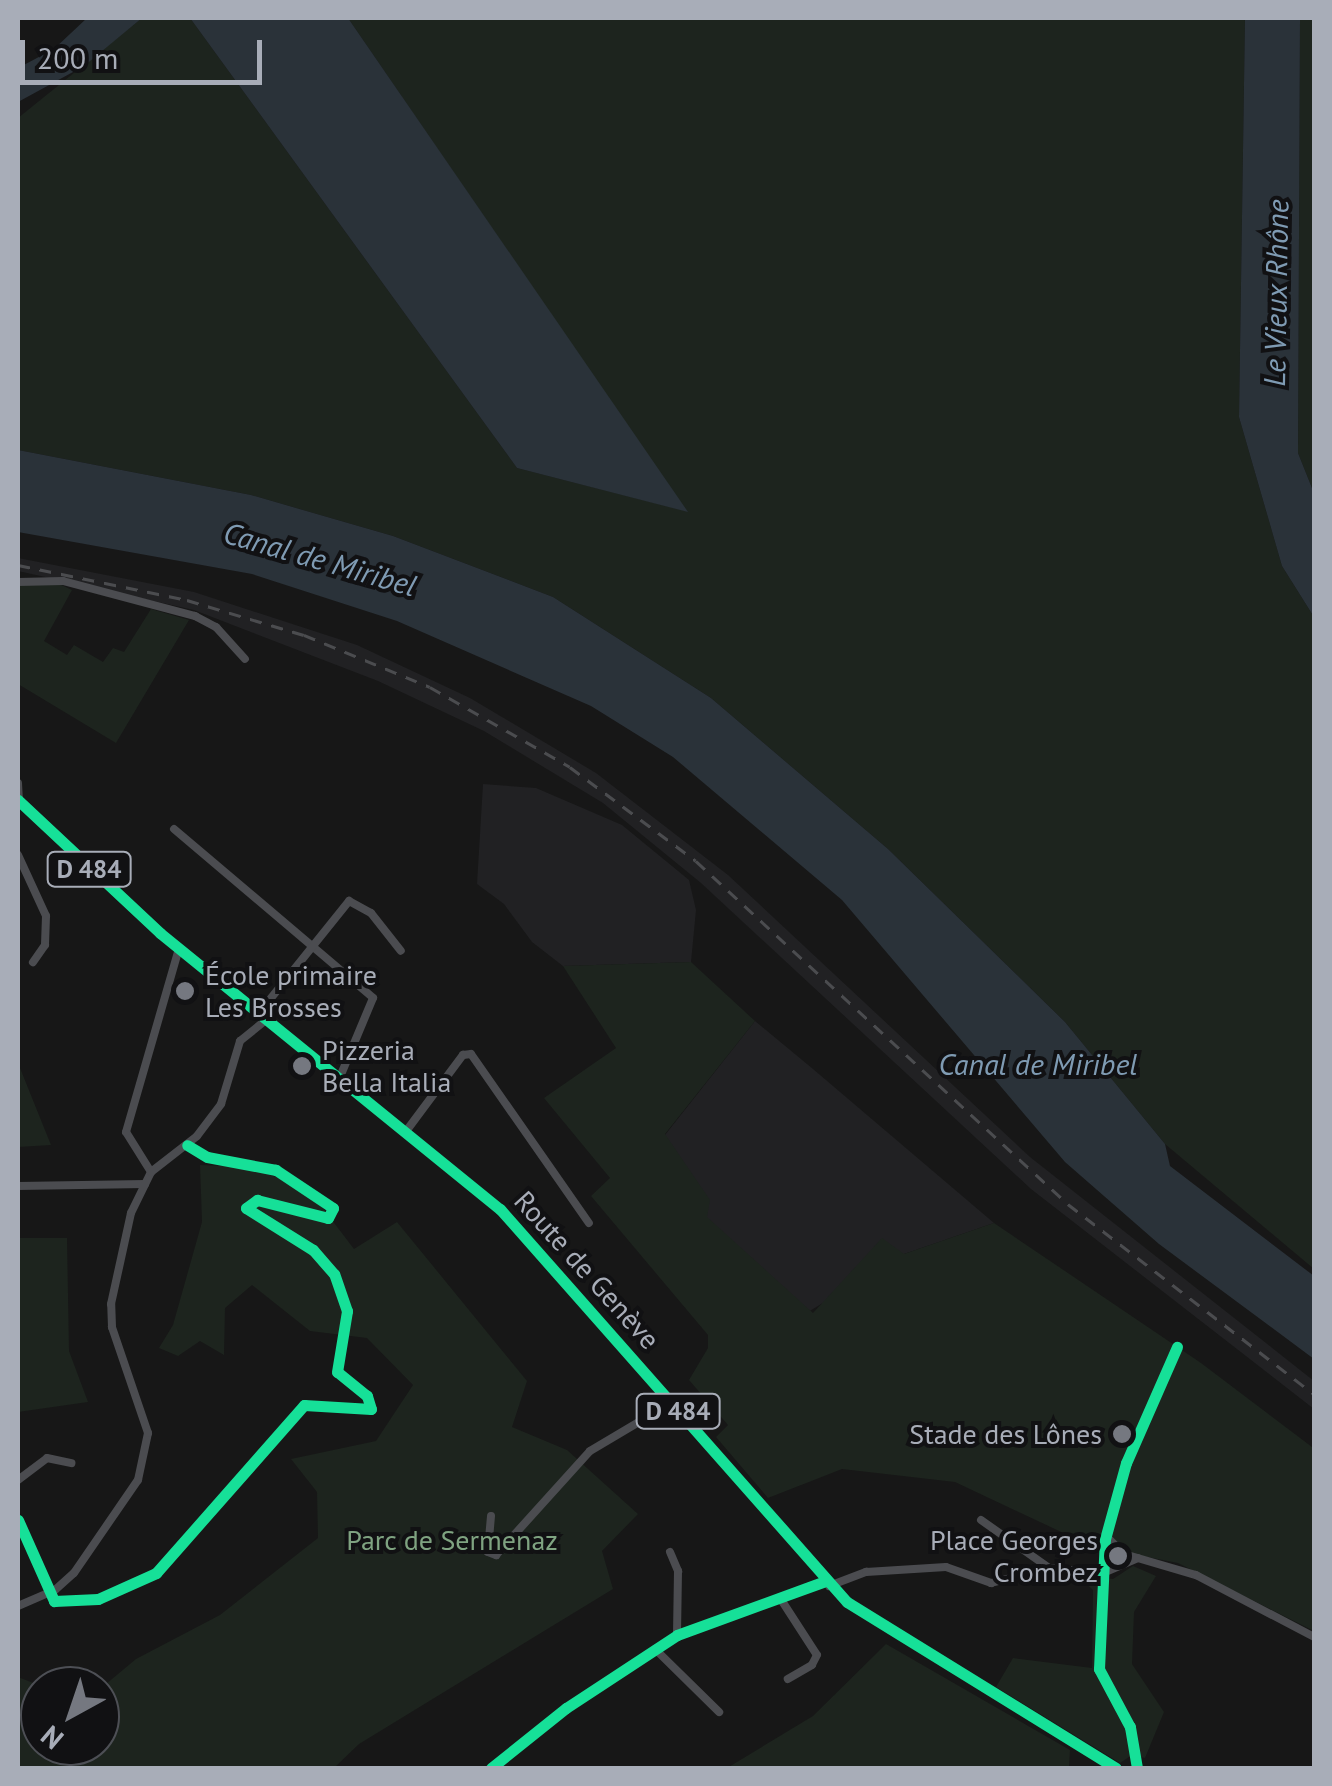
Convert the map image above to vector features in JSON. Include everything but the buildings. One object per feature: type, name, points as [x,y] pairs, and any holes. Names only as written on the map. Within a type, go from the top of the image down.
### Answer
[{"type":"street","points":[[18,582],[51,579],[194,616],[216,626],[245,659]]},
{"type":"street","points":[[18,783],[18,802]]},
{"type":"street","name":"Route de Genève","points":[[18,802],[179,948],[500,1209],[827,1584],[880,1627],[1116,1768]]},
{"type":"street","points":[[174,829],[373,998],[340,1077]]},
{"type":"street","points":[[18,855],[46,916],[44,945],[33,962]]},
{"type":"street","points":[[18,1606],[48,1594],[83,1562],[144,1466],[146,1420],[112,1327],[110,1304],[144,1184],[152,1172],[187,1145],[221,1104],[240,1041],[264,1016],[346,903],[366,908],[400,951]]},
{"type":"street","points":[[152,1172],[126,1132],[179,948]]},
{"type":"street","points":[[407,1130],[464,1055],[471,1054],[589,1222]]},
{"type":"street","points":[[18,1520],[48,1594],[71,1604],[148,1580],[263,1444],[304,1405],[371,1410],[367,1396],[337,1372],[347,1311],[334,1274],[313,1250],[246,1208],[257,1200],[328,1218],[333,1208],[276,1170],[206,1157],[187,1145]]},
{"type":"street","points":[[18,1186],[144,1184]]},
{"type":"street","points":[[1137,1768],[1130,1727],[1099,1669],[1106,1536],[1126,1462],[1176,1348]]},
{"type":"street","points":[[492,1516],[488,1552],[496,1556],[590,1452],[671,1403]]},
{"type":"street","points":[[18,1480],[47,1458],[71,1463]]},
{"type":"street","points":[[981,1520],[1049,1568]]},
{"type":"street","points":[[1106,1536],[1113,1548],[1196,1575],[1314,1636]]},
{"type":"street","points":[[670,1552],[678,1571],[677,1634]]},
{"type":"street","points":[[491,1768],[566,1708],[677,1634],[827,1584],[878,1570],[946,1568],[991,1583],[1049,1568],[1103,1573],[1138,1558]]},
{"type":"street","points":[[782,1601],[817,1655],[812,1666],[788,1678]]},
{"type":"street","points":[[654,1649],[719,1712]]},
{"type":"shaded area","points":[[18,558],[194,592],[357,645],[470,698],[596,773],[728,875],[1030,1157],[1314,1381],[1314,1409],[1031,1189],[701,883],[603,803],[484,731],[378,681],[194,610],[18,571]]},
{"type":"shaded area","points":[[483,784],[536,788],[622,825],[689,880],[696,910],[691,962],[563,966],[532,942],[504,904],[477,884]]},
{"type":"shaded area","points":[[755,1021],[994,1223],[904,1254],[808,1312],[706,1217],[665,1135]]},
{"type":"green space","points":[[142,18],[190,18],[517,468],[686,511],[348,18],[1245,18],[1239,417],[1282,566],[1314,617],[1314,1269],[1165,1144],[1065,1022],[888,849],[711,698],[553,597],[393,536],[251,495],[18,450],[18,118]]},
{"type":"green space","points":[[1300,18],[1314,18],[1314,493],[1298,453]]},
{"type":"green space","points":[[53,581],[72,590],[44,641],[67,655],[74,645],[103,662],[113,648],[124,652],[151,609],[189,620],[116,743],[18,684],[18,584]]},
{"type":"green space","points":[[691,962],[755,1021],[665,1134],[710,1200],[707,1217],[813,1313],[882,1238],[904,1254],[994,1223],[1201,1363],[1312,1447],[1314,1631],[1178,1563],[1091,1546],[955,1482],[842,1469],[768,1498],[716,1437],[728,1425],[689,1380],[708,1348],[708,1335],[591,1196],[610,1178],[544,1098],[616,1048],[563,966]]},
{"type":"green space","points":[[18,1060],[20,1068],[51,1145],[18,1147]]},
{"type":"green space","name":"Parc de Sermenaz","points":[[200,1165],[248,1167],[279,1178],[322,1207],[354,1249],[397,1222],[527,1381],[512,1427],[567,1450],[638,1514],[602,1551],[613,1589],[359,1744],[334,1768],[18,1768],[18,1677],[20,1766],[120,1766],[120,1672],[136,1659],[220,1615],[318,1538],[317,1492],[291,1459],[376,1441],[413,1385],[367,1338],[310,1331],[252,1285],[225,1308],[224,1355],[200,1341],[178,1356],[159,1348],[173,1325],[202,1222]]},
{"type":"green space","points":[[18,1238],[67,1238],[69,1351],[88,1402],[18,1412]]},
{"type":"green space","points":[[1133,1566],[1156,1576],[1134,1612],[1132,1664],[1164,1712],[1145,1758],[1132,1755],[1120,1763],[996,1687],[1013,1658],[1092,1668],[1093,1590],[1075,1574],[1113,1579]]},
{"type":"green space","points":[[886,1644],[1070,1750],[1069,1768],[727,1768],[813,1716]]},
{"type":"water","points":[[87,18],[142,18],[84,66],[18,102],[18,68],[54,49]]},
{"type":"water","points":[[190,18],[348,18],[688,512],[517,468]]},
{"type":"water","name":"Le Vieux Rhône","points":[[1245,18],[1300,18],[1298,453],[1314,493],[1314,617],[1282,566],[1239,417]]},
{"type":"water","name":"Canal de Miribel","points":[[18,450],[251,495],[393,536],[553,597],[711,698],[888,849],[1065,1022],[1165,1144],[1170,1166],[1314,1276],[1314,1359],[1159,1244],[1065,1162],[842,900],[673,757],[591,706],[397,621],[252,574],[18,532]]},
{"type":"railway","points":[[18,565],[187,600],[304,635],[430,687],[570,767],[696,861],[1068,1204],[1314,1394]]},
{"type":"traffic: fast","points":[[18,800],[160,933],[500,1209],[847,1602],[1116,1768]]},
{"type":"traffic: fast","points":[[18,1520],[54,1601],[98,1599],[156,1573],[304,1405],[371,1409],[367,1396],[337,1372],[347,1311],[334,1274],[313,1250],[246,1208],[257,1200],[328,1218],[333,1208],[276,1170],[207,1157],[187,1145]]},
{"type":"traffic: fast","points":[[1137,1768],[1130,1727],[1099,1669],[1105,1539],[1126,1463],[1177,1347]]},
{"type":"traffic: fast","points":[[491,1768],[566,1708],[677,1635],[825,1581]]},
{"type":"place","name":"École primaire Les Brosses","points":[[185,991]]},
{"type":"place","name":"Pizzeria Bella Italia","points":[[302,1066]]},
{"type":"place","name":"Stade des Lônes","points":[[1122,1434]]},
{"type":"place","name":"Place Georges Crombez","points":[[1118,1556]]}]
